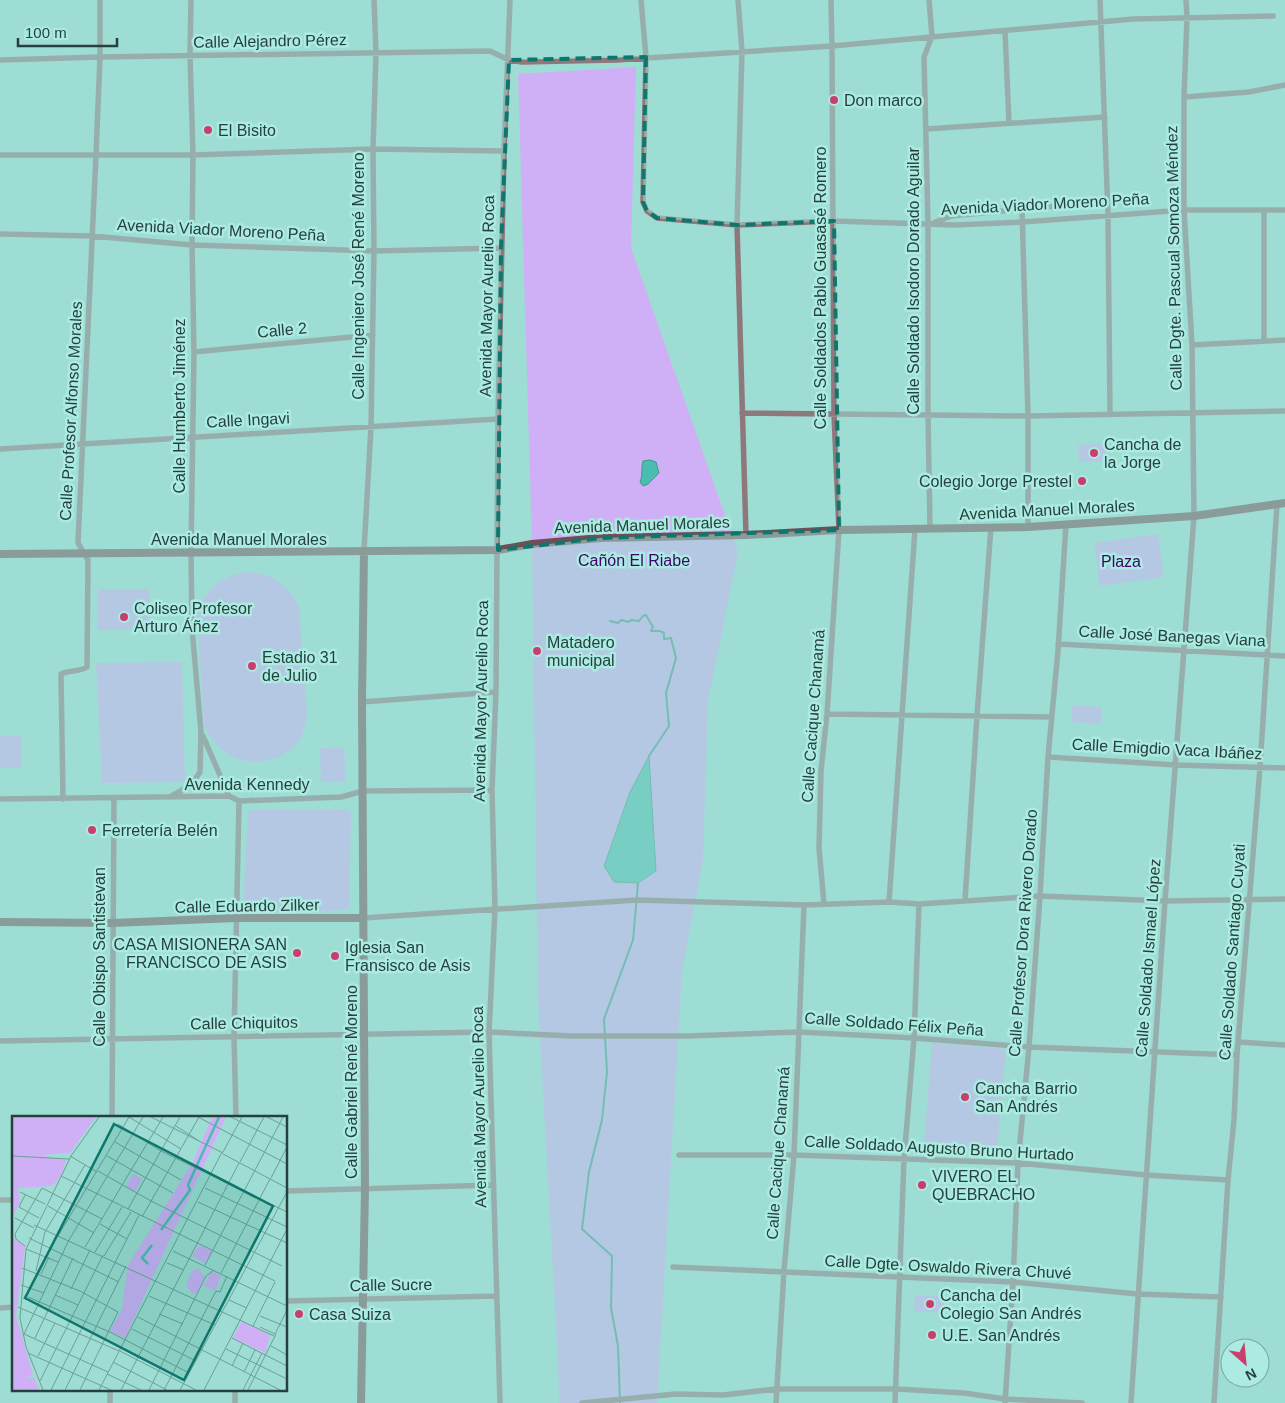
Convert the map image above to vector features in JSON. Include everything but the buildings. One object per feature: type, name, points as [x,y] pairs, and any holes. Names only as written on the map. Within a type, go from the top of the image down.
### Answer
[{"type":"street","name":"Calle Profesor Alfonso Morales","points":[[63,799],[61,674],[82,671],[87,667],[88,560],[78,543],[84,445],[100,57],[100,0]]},
{"type":"street","name":"Calle Humberto Jiménez","points":[[170,797],[191,785],[200,772],[201,732],[192,628],[191,553],[194,352],[191,0]]},
{"type":"street","name":"Calle Ingeniero José René Moreno","points":[[364,551],[371,426],[373,336],[373,149],[376,53],[374,0]]},
{"type":"street","name":"Avenida Mayor Aurelio Roca","points":[[500,1403],[489,1032],[495,909],[492,790],[496,692],[501,248],[510,0]]},
{"type":"street","points":[[641,0],[646,57],[643,202],[647,211],[657,218],[737,225],[834,221],[928,224]]},
{"type":"street","points":[[738,0],[742,51],[737,225],[746,535]]},
{"type":"street","name":"Calle Soldados Pablo Guasasé Romero","points":[[830,0],[834,221],[834,414],[839,530]]},
{"type":"street","points":[[929,0],[932,36]]},
{"type":"street","points":[[1100,0],[1108,215],[1110,414]]},
{"type":"street","name":"Calle Dgte. Pascual Somoza Méndez","points":[[1186,0],[1188,18],[1184,96],[1184,210],[1192,345],[1194,516]]},
{"type":"street","name":"Calle Alejandro Pérez","points":[[0,60],[490,51],[509,60],[522,62],[616,60],[832,46],[1101,22],[1166,18],[1273,16]]},
{"type":"street","points":[[1005,31],[1009,123]]},
{"type":"street","name":"Calle Soldado Isodoro Dorado Aguilar","points":[[930,528],[928,224],[924,57],[932,36]]},
{"type":"street","points":[[1184,96],[1248,92],[1285,85]]},
{"type":"street","points":[[926,129],[1104,117]]},
{"type":"street","points":[[0,155],[193,155],[373,149],[504,151]]},
{"type":"street","name":"Avenida Viador Moreno Peña","points":[[928,224],[951,216],[1107,201]]},
{"type":"street","points":[[1022,209],[1028,416],[1028,527]]},
{"type":"street","name":"Avenida Viador Moreno Peña","points":[[928,224],[955,225],[1023,222],[1184,210],[1285,210]]},
{"type":"street","points":[[1264,211],[1264,341]]},
{"type":"street","name":"Avenida Viador Moreno Peña","points":[[0,234],[92,236],[192,245],[374,250],[501,248]]},
{"type":"street","name":"Calle 2","points":[[194,352],[373,336]]},
{"type":"street","points":[[1192,345],[1285,340]]},
{"type":"street","points":[[742,413],[1028,416],[1285,411]]},
{"type":"street","name":"Calle Ingavi","points":[[0,449],[498,419]]},
{"type":"street","name":"Avenida Manuel Morales","points":[[0,554],[498,550],[532,544],[601,538],[746,535],[839,530],[1028,527],[1194,516],[1281,503]]},
{"type":"street","name":"Calle Soldado Santiago Cuyati","points":[[1214,1403],[1228,1180],[1260,767],[1266,655],[1281,503]]},
{"type":"street","name":"Calle Soldado Ismael López","points":[[1131,1403],[1165,901],[1194,516]]},
{"type":"street","name":"Calle Profesor Dora Rivero Dorado","points":[[1005,1401],[1018,1163],[1029,1047],[1048,757],[1066,524]]},
{"type":"street","points":[[965,900],[991,527]]},
{"type":"street","points":[[889,902],[915,529]]},
{"type":"street","name":"Calle Cacique Chanamá","points":[[824,904],[819,848],[821,771],[827,714],[839,530]]},
{"type":"street","name":"Calle Gabriel René Moreno","points":[[361,1403],[365,1189],[362,702],[364,551]]},
{"type":"street","name":"Calle José Banegas Viana","points":[[1058,644],[1285,656]]},
{"type":"street","points":[[362,702],[496,692]]},
{"type":"street","points":[[827,714],[1051,717]]},
{"type":"street","points":[[201,732],[228,796]]},
{"type":"street","name":"Calle Emigdio Vaca Ibáñez","points":[[1048,757],[1176,766],[1285,768]]},
{"type":"street","name":"Avenida Kennedy","points":[[0,800],[228,796],[239,801],[341,797],[364,791],[492,790]]},
{"type":"street","name":"Calle Obispo Santistevan","points":[[112,1116],[114,798]]},
{"type":"street","points":[[236,1116],[234,1037],[239,801]]},
{"type":"street","name":"Calle Eduardo Zilker","points":[[0,922],[113,923],[236,918],[363,918],[637,900],[804,905],[889,902],[919,904],[1040,896],[1165,901],[1285,899]]},
{"type":"street","points":[[895,1403],[904,1159],[914,1038],[919,904]]},
{"type":"street","name":"Calle Cacique Chanamá","points":[[776,1403],[784,1271],[794,1155],[804,905]]},
{"type":"street","name":"Calle Chiquitos","points":[[0,1041],[489,1032],[598,1036]]},
{"type":"street","name":"Calle Soldado Félix Peña","points":[[598,1036],[688,1036],[799,1032],[1029,1047],[1238,1055]]},
{"type":"street","points":[[1239,1042],[1285,1045]]},
{"type":"street","name":"Calle Soldado Augusto Bruno Hurtado","points":[[679,1155],[794,1155],[1018,1163],[1146,1175],[1228,1180]]},
{"type":"street","points":[[288,1191],[494,1185]]},
{"type":"street","name":"Calle Dgte. Oswaldo Rivera Chuvé","points":[[673,1267],[1013,1282],[1138,1294],[1220,1297]]},
{"type":"street","name":"Calle Sucre","points":[[288,1301],[497,1296]]},
{"type":"street","points":[[582,1403],[676,1394],[723,1395],[776,1389],[897,1389],[964,1393],[1005,1401],[1082,1403]]},
{"type":"street","points":[[110,1390],[110,1403]]},
{"type":"street","points":[[235,1403],[236,1390]]},
{"type":"highlighted area","points":[[646,57],[643,202],[647,211],[657,218],[737,225],[834,221],[839,530],[601,538],[498,550],[501,248],[509,60]]},
{"type":"green space","name":"Cañón El Riabe","points":[[636,67],[631,248],[738,552],[708,701],[703,860],[682,971],[657,1403],[559,1403],[538,1001],[532,544],[518,74]]},
{"type":"green space","name":"Cancha de la Jorge","points":[[1110,444],[1110,461],[1079,462],[1078,445]]},
{"type":"green space","name":"Plaza","points":[[1158,534],[1164,577],[1100,586],[1094,543]]},
{"type":"green space","name":"Estadio 31 de Julio","points":[[246,572],[264,575],[278,581],[289,591],[299,607],[307,717],[303,733],[293,748],[277,757],[259,761],[241,760],[225,752],[216,743],[204,725],[197,614],[205,597],[215,585],[228,577]]},
{"type":"green space","name":"Coliseo Profesor Arturo Áñez","points":[[98,589],[149,589],[151,630],[98,630]]},
{"type":"green space","points":[[182,662],[185,782],[102,783],[96,663]]},
{"type":"green space","points":[[1072,705],[1102,707],[1101,724],[1072,722]]},
{"type":"green space","points":[[0,736],[21,736],[22,768],[0,768]]},
{"type":"green space","points":[[344,747],[346,781],[321,782],[320,748]]},
{"type":"green space","points":[[346,809],[351,814],[349,908],[346,910],[247,913],[243,908],[248,813],[251,810]]},
{"type":"green space","name":"Cancha Barrio San Andrés","points":[[932,1043],[1006,1049],[997,1150],[924,1144]]},
{"type":"green space","name":"Cancha del Colegio San Andrés","points":[[915,1295],[946,1296],[945,1313],[914,1311]]},
{"type":"shaded area","points":[[650,460],[656,462],[659,473],[648,484],[643,486],[640,482],[643,461]]},
{"type":"shaded area","points":[[649,756],[656,871],[638,883],[614,882],[604,866],[630,792]]},
{"type":"waterway","points":[[610,621],[618,623],[621,620],[629,622],[631,620],[639,621],[646,615],[653,627],[651,631],[664,633],[664,639],[671,638],[676,658],[666,693],[669,726],[649,756]]},
{"type":"waterway","points":[[620,1403],[618,1346],[611,1308],[612,1256],[582,1229],[589,1172],[602,1120],[607,1072],[604,1019],[633,940],[638,883]]},
{"type":"place","name":"Don marco","points":[[834,100]]},
{"type":"place","name":"El Bisito","points":[[208,130]]},
{"type":"place","name":"Cancha de la Jorge","points":[[1094,453]]},
{"type":"place","name":"Colegio Jorge Prestel","points":[[1082,481]]},
{"type":"place","name":"Coliseo Profesor Arturo Áñez","points":[[124,617]]},
{"type":"place","name":"Matadero municipal","points":[[537,651]]},
{"type":"place","name":"Estadio 31 de Julio","points":[[252,666]]},
{"type":"place","name":"Ferretería Belén","points":[[92,830]]},
{"type":"place","name":"CASA MISIONERA SAN FRANCISCO DE ASIS","points":[[297,953]]},
{"type":"place","name":"Iglesia San Fransisco de Asis","points":[[335,956]]},
{"type":"place","name":"Cancha Barrio San Andrés","points":[[965,1097]]},
{"type":"place","name":"VIVERO EL QUEBRACHO","points":[[922,1185]]},
{"type":"place","name":"Cancha del Colegio San Andrés","points":[[930,1304]]},
{"type":"place","name":"Casa Suiza","points":[[299,1314]]},
{"type":"place","name":"U.E. San Andrés","points":[[932,1335]]}]
